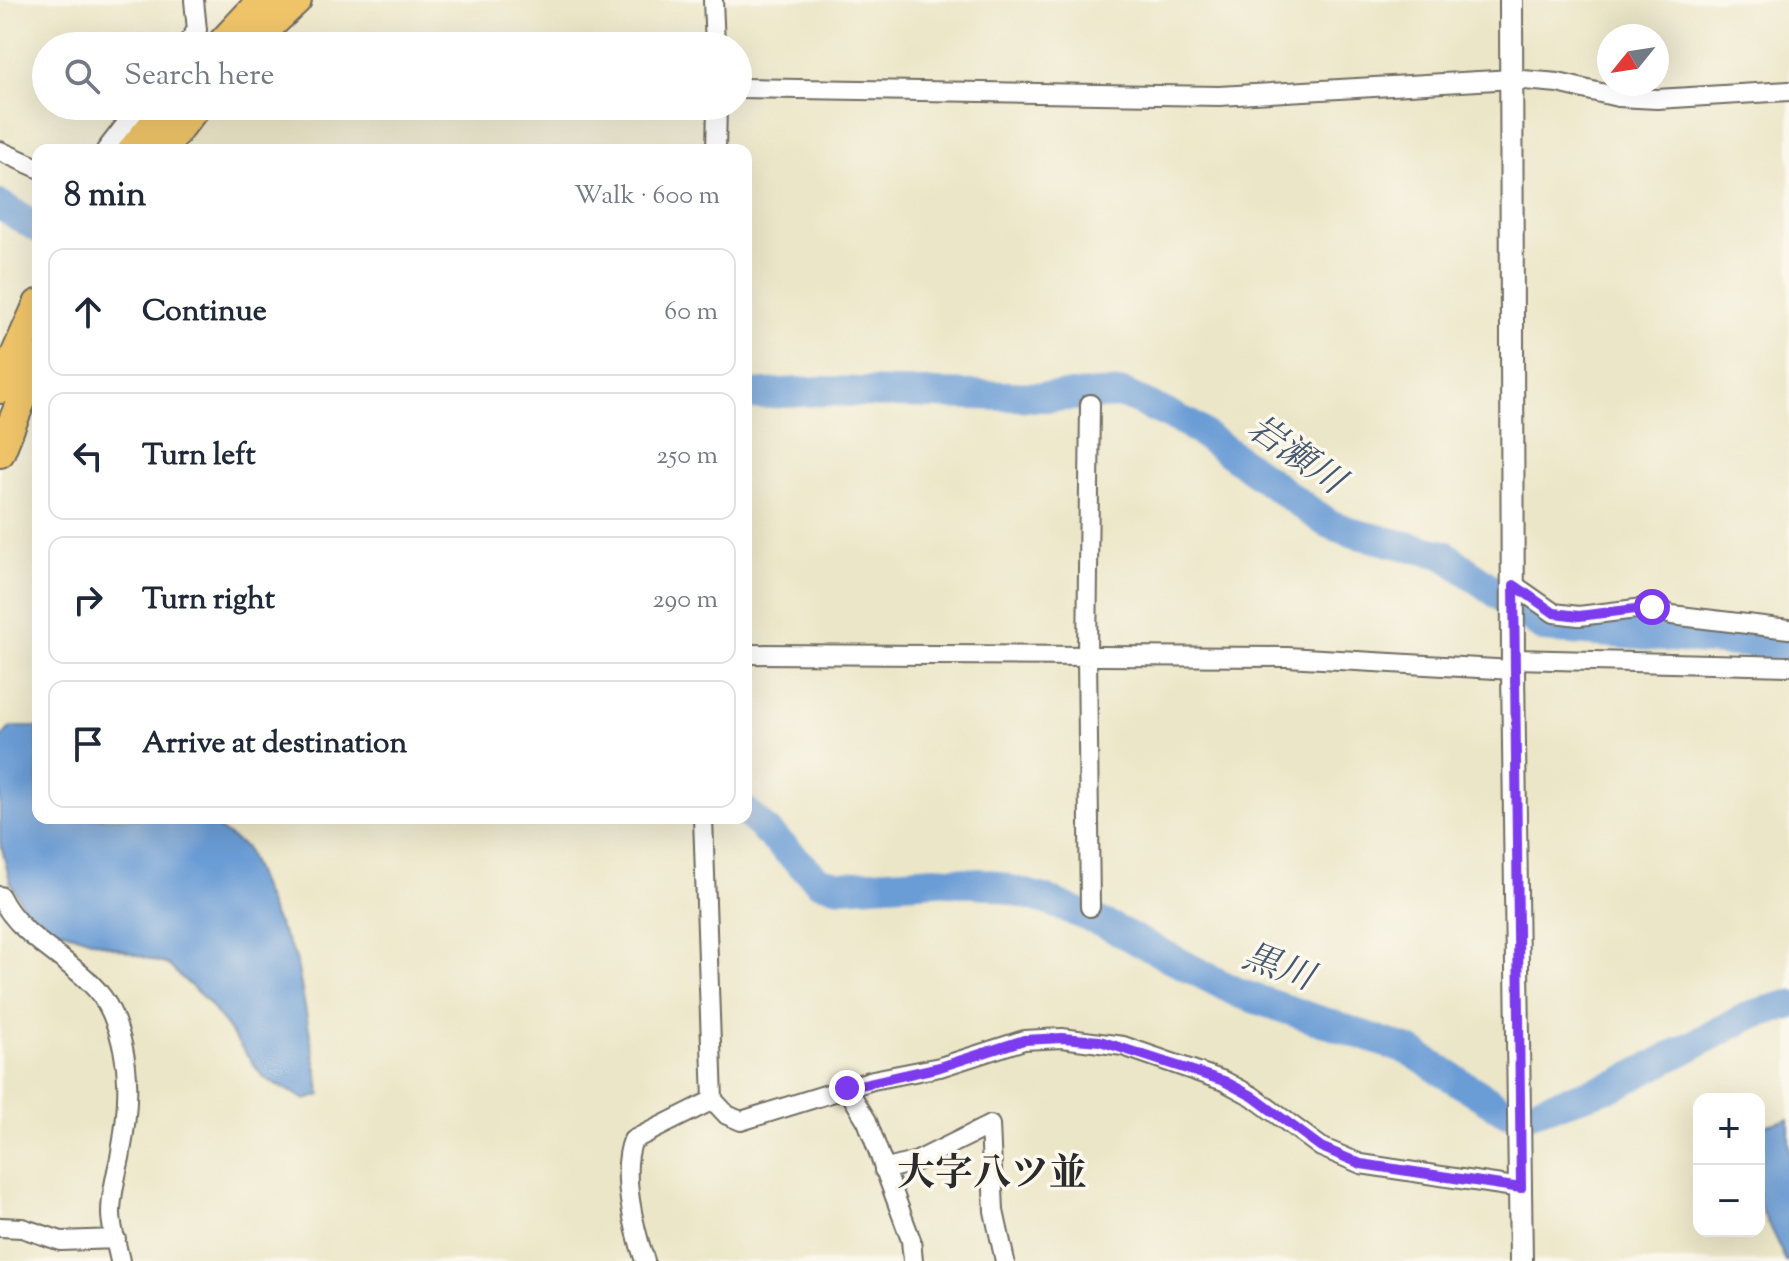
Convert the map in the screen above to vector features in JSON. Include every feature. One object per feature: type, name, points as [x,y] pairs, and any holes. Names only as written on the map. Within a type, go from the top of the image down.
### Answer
[{"type":"highway","points":[[256,21],[297,0]]},
{"type":"highway","points":[[137,144],[157,120]]},
{"type":"highway","points":[[167,144],[186,120]]},
{"type":"highway","points":[[0,389],[32,317]]},
{"type":"highway","points":[[0,453],[32,374]]},
{"type":"street","points":[[194,0],[196,32]]},
{"type":"street","points":[[713,0],[714,32]]},
{"type":"street","points":[[1511,0],[1513,664],[1521,1261]]},
{"type":"street","points":[[752,88],[1219,96],[1513,79],[1558,83],[1618,97],[1657,99],[1789,91]]},
{"type":"street","points":[[111,144],[129,120]]},
{"type":"street","points":[[716,144],[717,120]]},
{"type":"street","points":[[0,151],[32,165]]},
{"type":"street","points":[[1090,404],[1087,655],[1090,907]]},
{"type":"street","points":[[1514,592],[1554,613],[1579,616],[1652,607],[1672,615],[1789,629]]},
{"type":"street","points":[[752,654],[1287,657],[1513,664],[1789,666]]},
{"type":"street","points":[[703,824],[713,1100],[727,1115],[741,1121],[847,1088],[940,1067],[1024,1040],[1062,1038],[1100,1041],[1224,1081],[1252,1096],[1321,1147],[1361,1164],[1521,1188]]},
{"type":"street","points":[[0,896],[9,914],[28,935],[87,981],[112,1012],[129,1071],[127,1119],[111,1213],[120,1261]]},
{"type":"street","points":[[847,1088],[867,1121],[911,1240],[913,1261]]},
{"type":"street","points":[[645,1261],[635,1231],[626,1156],[633,1140],[713,1100]]},
{"type":"street","points":[[884,1170],[917,1161],[990,1125],[994,1211],[1005,1261]]},
{"type":"street","points":[[0,1227],[22,1228],[61,1241],[116,1239]]},
{"type":"water","points":[[11,727],[32,727],[32,824],[212,824],[246,848],[272,913],[296,958],[321,1095],[306,1100],[264,1078],[208,1002],[168,965],[48,926],[24,908],[10,881],[0,841],[0,739]]},
{"type":"water","points":[[1789,1119],[1789,1261],[1786,1261],[1765,1217],[1765,1125]]},
{"type":"waterway","name":"黒川","points":[[0,205],[32,224]]},
{"type":"waterway","name":"岩瀬川","points":[[752,395],[820,391],[1045,397],[1124,394],[1189,424],[1327,523],[1357,534],[1445,555],[1544,628],[1789,646]]},
{"type":"waterway","name":"黒川","points":[[752,818],[819,881],[841,886],[935,880],[989,884],[1047,900],[1109,926],[1238,993],[1410,1051],[1505,1111],[1531,1112],[1618,1084],[1751,1015],[1789,1005]]},
{"type":"district","name":"大字八ツ並","points":[[992,1172]]},
{"type":"route","points":[[847,1088],[940,1067],[1024,1040],[1062,1038],[1100,1041],[1224,1081],[1252,1096],[1321,1147],[1361,1164],[1521,1188],[1514,585],[1554,613],[1579,616],[1652,607]]}]
